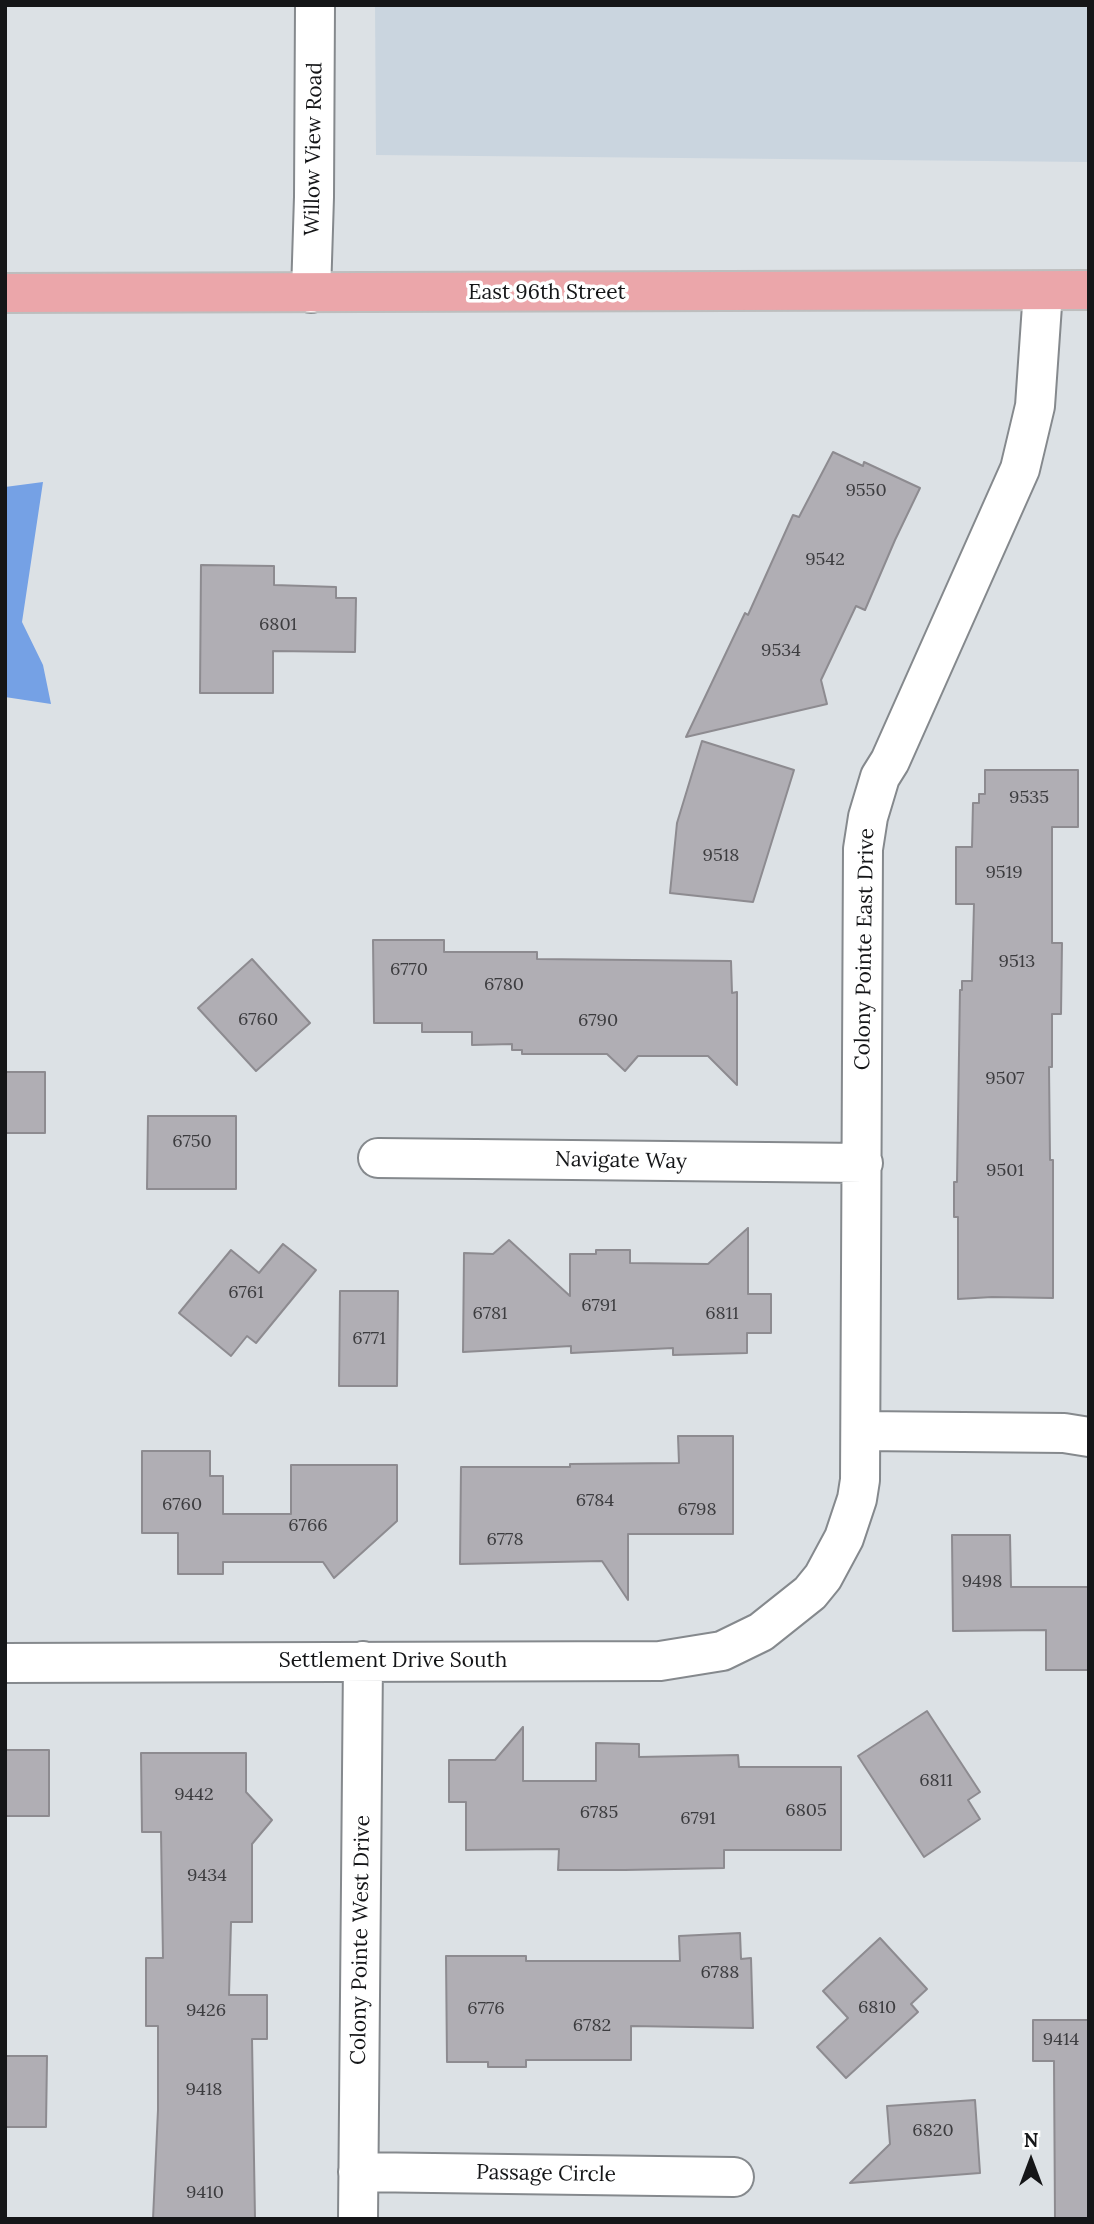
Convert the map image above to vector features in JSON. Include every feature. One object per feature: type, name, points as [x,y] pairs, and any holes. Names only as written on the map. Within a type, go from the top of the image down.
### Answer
[{"type":"main road","name":"East 96th Street","points":[[5,293],[1089,290]]},
{"type":"street","name":"Willow View Road","points":[[311,293],[315,5]]},
{"type":"street","name":"Colony Pointe East Drive","points":[[772,1622],[810,1593],[823,1577],[844,1538],[857,1499],[860,1480],[863,849],[868,817],[880,777],[901,737],[1020,469],[1035,406],[1043,290]]},
{"type":"street","name":"Navigate Way","points":[[378,1158],[863,1163]]},
{"type":"street","points":[[862,1431],[1064,1433],[1089,1437]]},
{"type":"street","name":"Settlement Drive South","points":[[5,1663],[660,1661],[722,1651],[761,1632],[772,1622]]},
{"type":"street","name":"Colony Pointe West Drive","points":[[358,2219],[363,1661]]},
{"type":"street","name":"Passage Circle","points":[[358,2172],[734,2177]]},
{"type":"shaded area","points":[[375,5],[1089,5],[1089,162],[376,155]]},
{"type":"water","points":[[43,482],[22,622],[43,665],[51,704],[5,697],[5,487]]},
{"type":"building","points":[[833,452],[863,466],[864,462],[920,488],[865,610],[856,606],[821,680],[827,704],[686,737],[745,613],[748,615],[793,515],[799,517]]},
{"type":"building","points":[[201,565],[274,566],[274,585],[336,587],[336,598],[356,598],[355,652],[273,651],[273,693],[200,693]]},
{"type":"building","points":[[702,741],[794,770],[753,902],[670,893],[677,823]]},
{"type":"building","points":[[985,770],[1078,770],[1078,827],[1052,827],[1052,943],[1062,943],[1061,1014],[1052,1014],[1052,1067],[1049,1067],[1050,1160],[1053,1160],[1053,1298],[958,1299],[958,1217],[954,1217],[954,1182],[957,1182],[960,990],[962,981],[972,981],[974,904],[956,904],[956,847],[972,847],[973,803],[979,803],[979,794],[985,794]]},
{"type":"building","points":[[373,940],[444,940],[444,952],[537,952],[537,959],[731,961],[732,993],[737,992],[737,1085],[708,1056],[638,1056],[625,1071],[607,1054],[522,1054],[522,1050],[512,1050],[512,1044],[472,1045],[472,1032],[422,1032],[422,1023],[374,1023]]},
{"type":"building","points":[[252,959],[310,1023],[256,1071],[198,1008]]},
{"type":"building","points":[[5,1072],[45,1072],[45,1133],[5,1133]]},
{"type":"building","points":[[148,1116],[236,1116],[236,1189],[147,1189]]},
{"type":"building","points":[[748,1228],[748,1294],[771,1294],[771,1333],[747,1333],[747,1353],[673,1355],[673,1348],[571,1353],[571,1346],[463,1352],[464,1253],[493,1254],[509,1240],[570,1296],[570,1254],[596,1254],[596,1250],[630,1250],[630,1263],[708,1264]]},
{"type":"building","points":[[283,1244],[316,1270],[256,1343],[247,1336],[231,1356],[179,1313],[231,1250],[259,1273]]},
{"type":"building","points":[[340,1291],[398,1291],[397,1386],[339,1386]]},
{"type":"building","points":[[678,1436],[733,1436],[733,1534],[628,1534],[628,1600],[602,1561],[460,1564],[461,1467],[679,1463]]},
{"type":"building","points":[[142,1451],[210,1451],[210,1476],[223,1476],[223,1514],[291,1514],[291,1465],[397,1465],[397,1521],[334,1578],[323,1562],[223,1562],[223,1574],[178,1574],[178,1533],[142,1533]]},
{"type":"building","points":[[952,1535],[1010,1535],[1011,1587],[1089,1587],[1089,1670],[1046,1670],[1046,1630],[953,1631]]},
{"type":"building","points":[[927,1711],[980,1792],[968,1800],[980,1819],[924,1857],[858,1756]]},
{"type":"building","points":[[523,1727],[523,1781],[596,1781],[596,1743],[639,1744],[639,1757],[738,1755],[739,1767],[841,1767],[841,1850],[724,1850],[724,1868],[558,1870],[559,1849],[466,1850],[466,1802],[449,1802],[449,1760],[495,1760]]},
{"type":"building","points":[[5,1750],[49,1750],[49,1816],[5,1816]]},
{"type":"building","points":[[141,1753],[246,1753],[246,1792],[272,1820],[252,1844],[252,1922],[231,1922],[229,1995],[267,1995],[267,2039],[252,2039],[255,2219],[153,2219],[158,2110],[158,2026],[146,2026],[146,1958],[163,1958],[161,1832],[142,1832]]},
{"type":"building","points":[[740,1933],[741,1959],[751,1958],[753,2028],[631,2026],[631,2060],[526,2060],[526,2067],[488,2067],[488,2062],[447,2062],[446,1956],[526,1956],[526,1961],[680,1961],[679,1936]]},
{"type":"building","points":[[880,1938],[927,1989],[911,2004],[918,2012],[846,2078],[817,2047],[848,2018],[823,1991]]},
{"type":"building","points":[[1033,2020],[1089,2020],[1089,2219],[1055,2219],[1054,2061],[1033,2061]]},
{"type":"building","points":[[5,2056],[47,2056],[46,2127],[5,2127]]},
{"type":"building","points":[[975,2100],[980,2173],[850,2183],[890,2144],[887,2106]]}]
